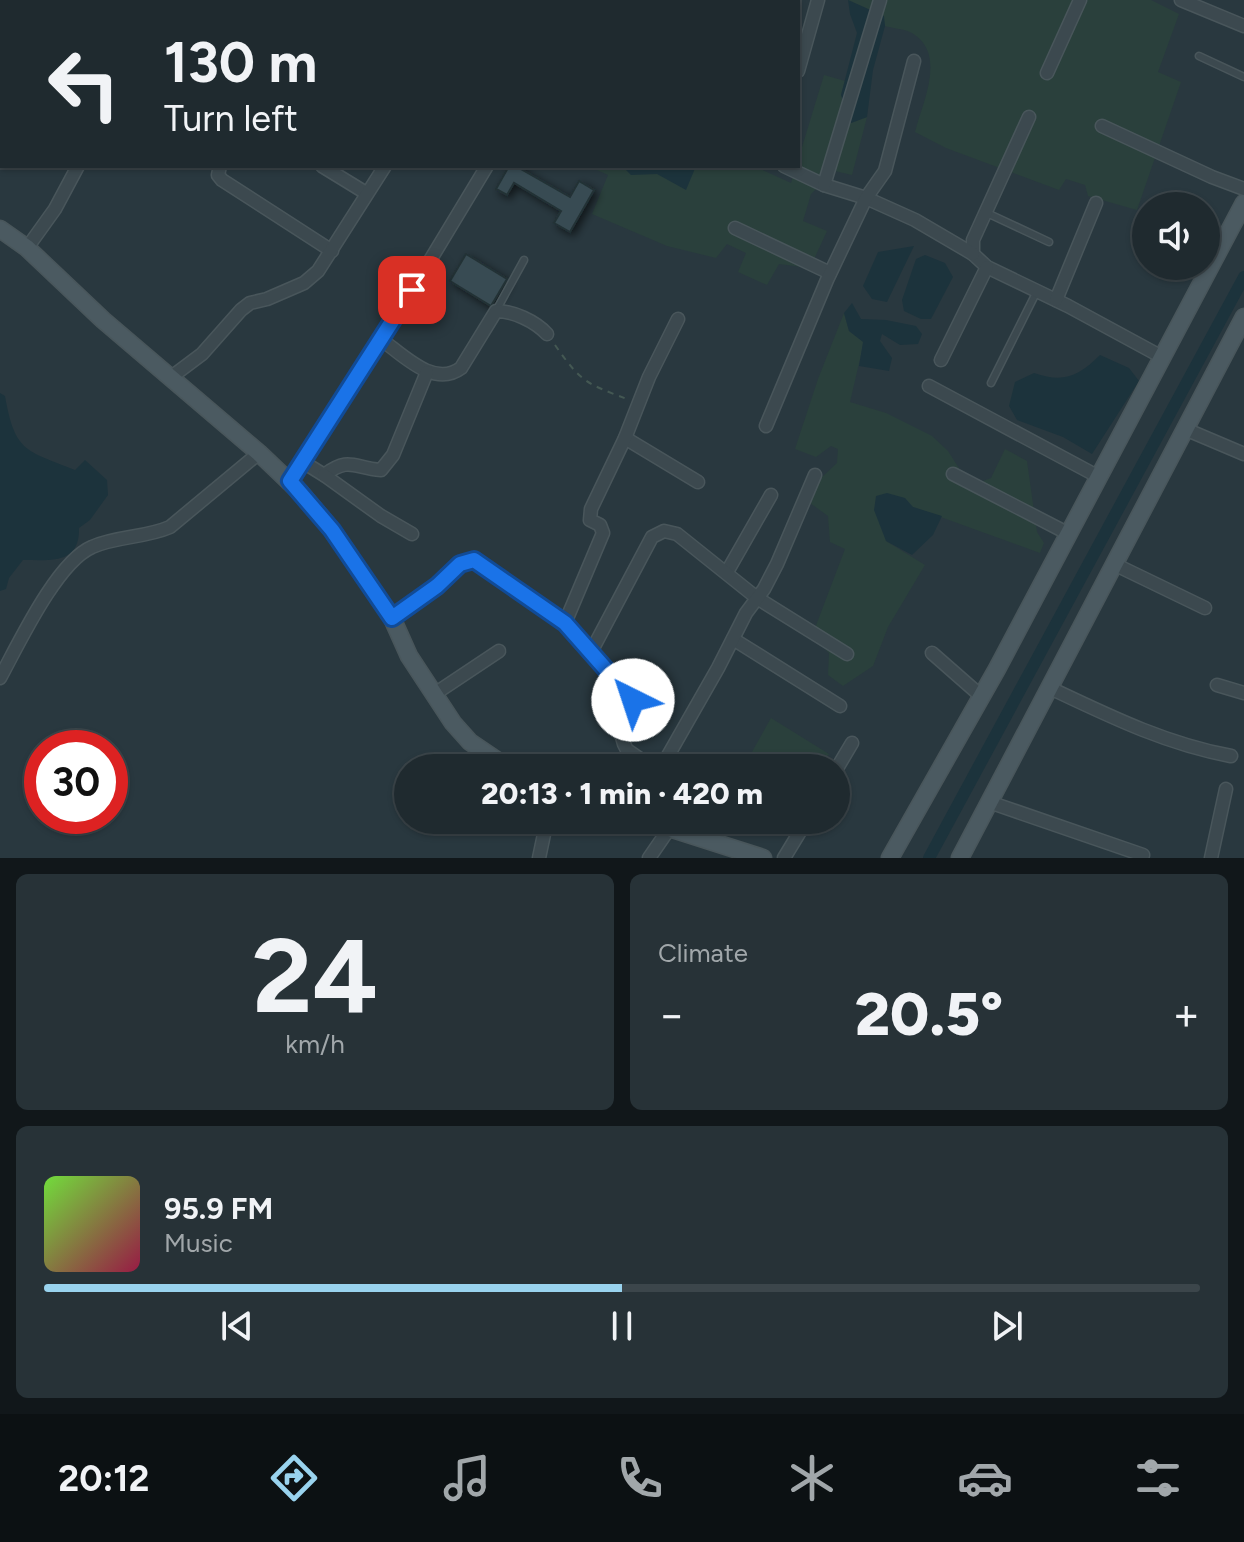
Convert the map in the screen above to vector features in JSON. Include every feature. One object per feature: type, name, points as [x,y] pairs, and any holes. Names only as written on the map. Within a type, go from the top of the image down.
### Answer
[{"type":"street","points":[[800,64],[818,0]]},
{"type":"street","points":[[824,185],[880,0]]},
{"type":"street","points":[[1047,73],[1080,0]]},
{"type":"street","points":[[1181,0],[1244,26]]},
{"type":"street","points":[[766,426],[830,273],[866,198],[885,171],[914,61]]},
{"type":"street","points":[[973,254],[973,240],[1029,117]]},
{"type":"street","points":[[1102,126],[1244,189]]},
{"type":"street","points":[[27,248],[55,209],[77,168]]},
{"type":"street","points":[[220,168],[218,175],[222,180],[332,251]]},
{"type":"street","points":[[325,168],[366,193]]},
{"type":"street","points":[[170,378],[202,354],[250,303],[304,283],[318,271],[384,168]]},
{"type":"street","points":[[290,481],[382,340],[486,168]]},
{"type":"street","points":[[788,168],[915,220],[973,254],[987,267],[1162,357]]},
{"type":"street","points":[[1056,300],[1096,203]]},
{"type":"street","points":[[890,858],[1069,534],[1244,203]]},
{"type":"street","points":[[735,228],[830,273]]},
{"type":"street","points":[[0,229],[27,248],[103,320],[290,481],[332,530],[392,618],[409,656],[453,723],[470,742],[488,754]]},
{"type":"street","points":[[941,360],[987,267]]},
{"type":"street","points":[[382,340],[427,372],[452,374],[461,368],[496,311],[514,314],[547,334]]},
{"type":"street","points":[[565,623],[603,533],[600,525],[590,520],[591,509],[678,319]]},
{"type":"street","points":[[960,858],[1244,319]]},
{"type":"street","points":[[324,475],[339,464],[349,462],[381,470],[393,455],[427,372]]},
{"type":"street","points":[[929,386],[1099,477]]},
{"type":"street","points":[[1185,429],[1244,454]]},
{"type":"street","points":[[625,438],[698,482]]},
{"type":"street","points":[[0,678],[45,598],[79,553],[96,545],[156,533],[170,527],[259,453]]},
{"type":"street","points":[[303,462],[412,534]]},
{"type":"street","points":[[953,474],[1069,534]]},
{"type":"street","points":[[669,754],[746,613],[777,564],[815,475]]},
{"type":"street","points":[[727,572],[771,495]]},
{"type":"street","points":[[591,652],[652,537],[664,531],[677,534],[757,598],[847,654]]},
{"type":"street","points":[[392,618],[468,560],[482,563],[565,623],[610,674],[630,690],[633,700],[622,737],[627,750],[633,754]]},
{"type":"street","points":[[1116,565],[1205,608]]},
{"type":"street","points":[[733,639],[840,706]]},
{"type":"street","points":[[433,695],[499,651]]},
{"type":"street","points":[[932,653],[981,696]]},
{"type":"street","points":[[1217,685],[1244,693]]},
{"type":"street","points":[[1050,688],[1177,744],[1231,756]]},
{"type":"street","points":[[845,754],[852,743]]},
{"type":"street","points":[[1211,858],[1226,789]]},
{"type":"street","points":[[989,802],[1143,855]]},
{"type":"street","points":[[539,858],[544,834]]},
{"type":"street","points":[[649,858],[666,834]]},
{"type":"street","points":[[685,834],[756,857]]},
{"type":"street","points":[[784,858],[799,834]]},
{"type":"lane","points":[[1199,56],[1244,77]]},
{"type":"lane","points":[[986,212],[1049,242]]},
{"type":"lane","points":[[496,311],[524,260]]},
{"type":"lane","points":[[991,383],[1037,291]]},
{"type":"path","points":[[547,334],[574,372],[588,385],[637,403]]},
{"type":"green space","points":[[848,0],[1151,0],[1179,14],[1158,72],[1181,82],[1143,192],[1132,192],[1132,209],[1088,196],[1085,185],[1066,179],[1059,190],[946,148],[915,132],[930,78],[928,52],[910,32],[885,26],[883,16]]},
{"type":"green space","points":[[824,75],[845,81],[841,95],[851,123],[867,117],[852,175],[835,171],[811,194],[803,221],[827,231],[810,268],[779,264],[767,285],[738,272],[746,253],[727,244],[716,258],[667,246],[592,214],[608,175],[592,168],[758,168],[791,183],[796,168],[800,168],[800,154]]},
{"type":"green space","points":[[844,313],[849,331],[864,342],[850,402],[886,413],[932,436],[948,451],[962,473],[978,483],[991,478],[1005,449],[1027,461],[1037,532],[1044,543],[1040,553],[913,507],[886,541],[925,565],[888,627],[873,666],[843,686],[828,675],[829,653],[812,636],[845,549],[830,542],[828,516],[810,503],[820,479],[837,463],[838,449],[831,446],[816,457],[795,449]]},
{"type":"green space","points":[[771,718],[829,754],[751,754]]},
{"type":"water","points":[[848,0],[884,16],[885,26],[873,70],[867,117],[851,123],[841,95],[857,33]]},
{"type":"water","points":[[695,168],[686,190],[657,174],[631,175],[625,169]]},
{"type":"water","points":[[914,246],[887,302],[872,299],[863,286],[878,252]]},
{"type":"water","points":[[925,255],[945,263],[953,277],[931,319],[921,319],[904,311],[902,300],[916,259]]},
{"type":"water","points":[[852,303],[861,319],[916,326],[922,334],[918,344],[900,345],[882,334],[880,341],[892,358],[889,371],[859,366],[863,342],[849,331],[844,313]]},
{"type":"water","points":[[1100,355],[1129,368],[1139,381],[1092,454],[1063,437],[1017,420],[1009,406],[1015,382],[1034,373],[1053,378],[1070,376]]},
{"type":"water","points":[[0,393],[5,396],[13,429],[25,447],[75,470],[85,460],[107,480],[108,495],[90,520],[79,528],[78,540],[69,554],[53,560],[23,560],[9,578],[6,589],[0,591]]},
{"type":"water","points":[[887,493],[905,498],[913,507],[942,516],[933,535],[912,555],[886,541],[874,510],[876,496]]},
{"type":"building","points":[[508,168],[521,168],[570,197],[579,181],[594,190],[570,232],[554,223],[561,211],[514,183],[507,195],[496,189]]},
{"type":"building","points":[[466,254],[507,279],[491,306],[450,281]]},
{"type":"waterway","points":[[929,858],[1244,277]]},
{"type":"route","points":[[412,290],[290,481],[332,530],[392,618],[437,586],[460,564],[474,560],[565,623],[610,674],[630,690],[633,700]]}]
